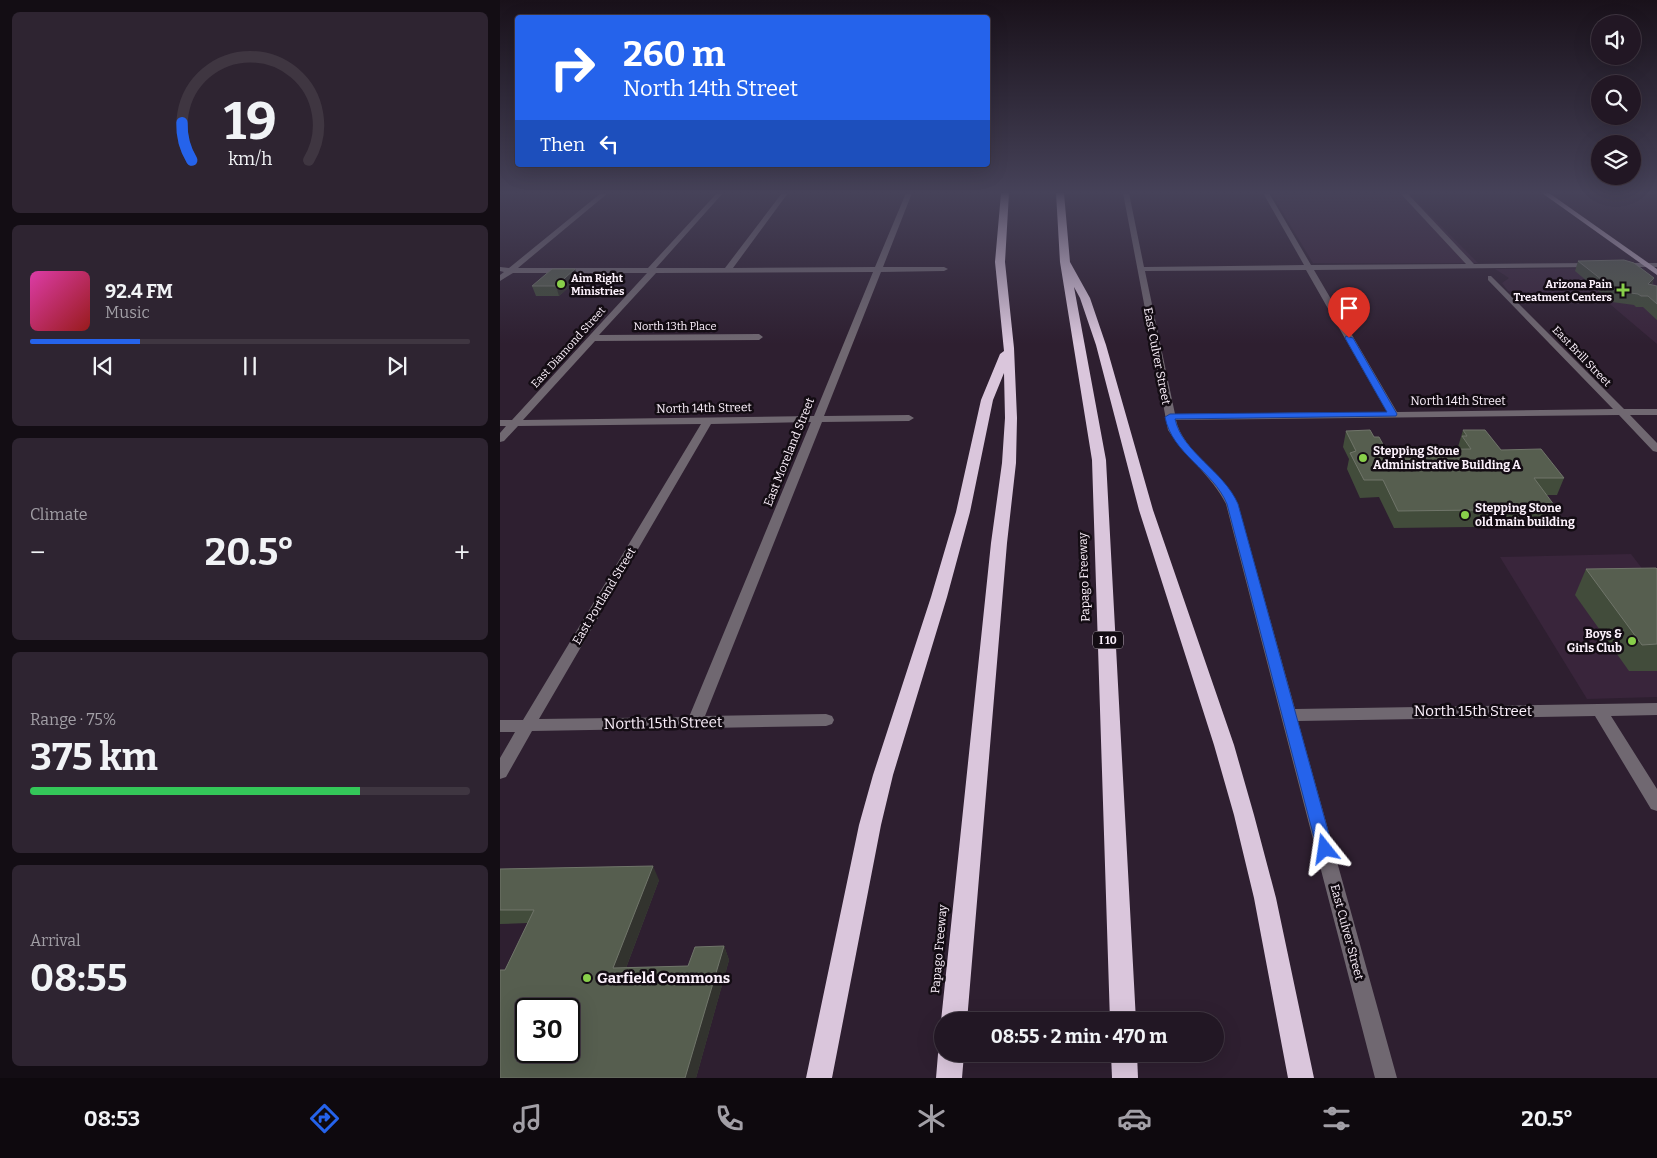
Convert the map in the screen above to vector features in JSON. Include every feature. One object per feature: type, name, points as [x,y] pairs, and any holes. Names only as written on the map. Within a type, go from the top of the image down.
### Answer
[{"type":"highway","name":"Papago Freeway","points":[[955,1012],[999,543],[1009,463],[1011,418],[1009,348],[1000,262],[1001,243]]},
{"type":"highway","name":"Papago Freeway","points":[[1064,243],[1065,262],[1099,460],[1123,1012]]},
{"type":"highway","points":[[1065,262],[1085,298],[1101,345],[1146,510],[1224,745],[1265,898],[1301,1078]]},
{"type":"highway","points":[[820,1078],[857,883],[878,792],[961,520],[987,400],[1009,348]]},
{"type":"highway","points":[[949,1078],[950,1062]]},
{"type":"highway","points":[[1124,1062],[1125,1078]]},
{"type":"main road","points":[[1616,243],[1657,273]]},
{"type":"street","points":[[500,279],[544,243]]},
{"type":"street","name":"East Diamond Street","points":[[500,439],[676,243]]},
{"type":"street","points":[[727,270],[747,243]]},
{"type":"street","name":"East Moreland Street","points":[[695,722],[888,243]]},
{"type":"street","name":"East Culver Street","points":[[1135,243],[1172,430],[1192,455],[1213,475],[1227,492],[1232,504],[1386,1078]]},
{"type":"street","points":[[1295,243],[1393,414]]},
{"type":"street","points":[[1451,243],[1472,266]]},
{"type":"street","points":[[1140,269],[1599,265]]},
{"type":"street","points":[[1609,265],[1657,265]]},
{"type":"street","points":[[500,269],[944,269]]},
{"type":"street","name":"East Brill Street","points":[[1491,278],[1657,449]]},
{"type":"street","name":"North 13th Place","points":[[592,338],[759,337]]},
{"type":"street","name":"North 14th Street","points":[[1170,417],[1657,412]]},
{"type":"street","name":"North 14th Street","points":[[500,423],[909,418]]},
{"type":"street","name":"East Portland Street","points":[[500,772],[708,420]]},
{"type":"street","name":"North 15th Street","points":[[1290,715],[1657,709]]},
{"type":"street","points":[[1599,710],[1657,804]]},
{"type":"street","name":"North 15th Street","points":[[500,726],[826,720]]},
{"type":"shaded area","points":[[1301,243],[1458,243],[1478,263],[1313,263]]},
{"type":"shaded area","points":[[1622,268],[1638,272],[1657,286],[1657,344],[1598,294],[1514,293],[1508,291],[1502,283],[1509,278],[1495,269]]},
{"type":"shaded area","points":[[1631,554],[1657,588],[1657,697],[1587,699],[1500,557]]},
{"type":"building","points":[[1624,260],[1634,263],[1654,278],[1648,284],[1657,286],[1657,304],[1648,296],[1616,291],[1578,261]]},
{"type":"building","points":[[552,269],[575,269],[556,286],[532,286]]},
{"type":"building","points":[[1370,430],[1374,437],[1379,437],[1386,450],[1471,449],[1462,436],[1467,436],[1463,430],[1485,430],[1501,450],[1541,449],[1564,478],[1534,478],[1557,509],[1398,511],[1383,480],[1364,480],[1350,453],[1356,451],[1346,431]]},
{"type":"building","points":[[1656,568],[1657,644],[1642,645],[1586,569]]},
{"type":"building","name":"Garfield Commons","points":[[653,866],[613,968],[688,966],[695,947],[724,946],[685,1078],[500,1078],[500,970],[505,970],[534,910],[500,910],[500,869]]},
{"type":"place","name":"Aim Right Ministries","points":[[561,284]]},
{"type":"place","name":"Arizona Pain Treatment Centers","points":[[1623,290]]},
{"type":"place","name":"Stepping Stone Administrative Building A","points":[[1363,458]]},
{"type":"place","name":"Stepping Stone old main building","points":[[1465,515]]},
{"type":"place","name":"Boys & Girls Club","points":[[1632,641]]},
{"type":"place","name":"Garfield Commons","points":[[587,978]]},
{"type":"route","points":[[1325,849],[1232,504],[1227,492],[1213,475],[1192,455],[1172,430],[1170,417],[1393,414],[1349,338]]}]
